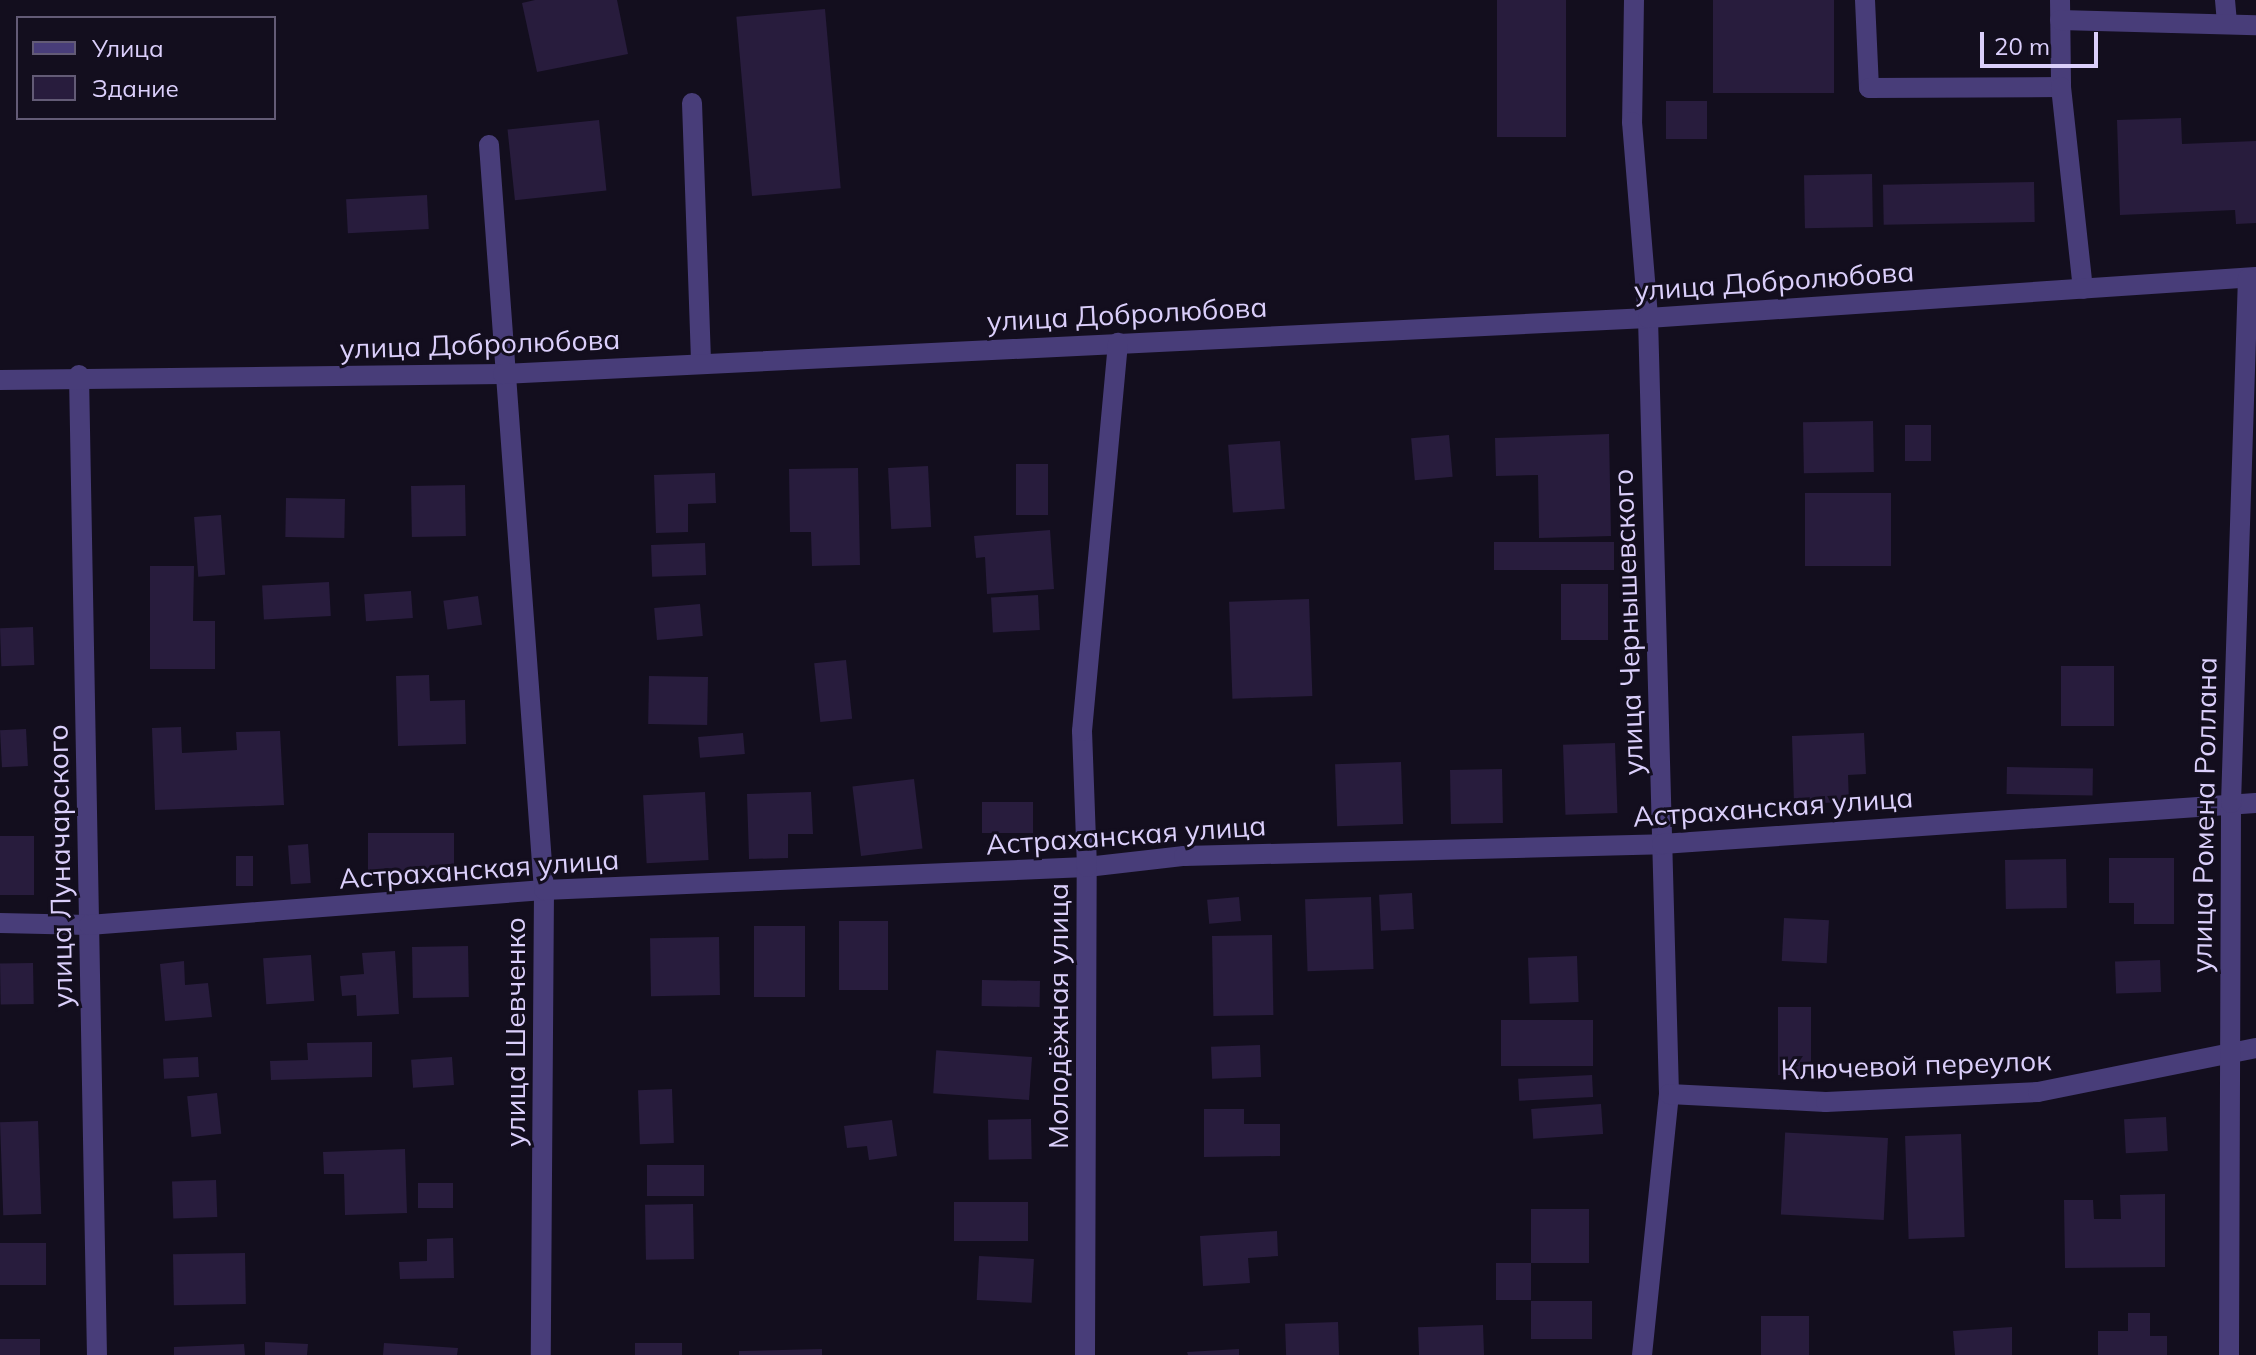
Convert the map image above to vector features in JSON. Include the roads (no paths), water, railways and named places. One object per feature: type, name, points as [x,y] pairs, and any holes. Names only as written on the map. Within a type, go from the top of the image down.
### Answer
[{"type":"street","name":"улица Чернышевского","points":[[1634,0],[1632,122],[1648,318],[1669,1094],[1642,1355]]},
{"type":"street","points":[[1865,0],[1869,88],[2061,87]]},
{"type":"street","points":[[2225,0],[2227,24]]},
{"type":"street","points":[[2083,289],[2061,87],[2060,10],[2256,25]]},
{"type":"street","points":[[692,103],[701,363]]},
{"type":"street","name":"улица Шевченко","points":[[489,145],[503,374],[544,890],[541,1355]]},
{"type":"street","name":"улица Добролюбова","points":[[0,380],[79,375],[503,374],[1648,318],[2252,278]]},
{"type":"street","name":"улица Ромена Роллана","points":[[2229,1355],[2227,1050],[2231,803],[2252,278]]},
{"type":"street","name":"Молодёжная улица","points":[[1085,1355],[1087,867],[1082,731],[1118,343]]},
{"type":"street","name":"улица Луначарского","points":[[79,375],[97,1355]]},
{"type":"street","name":"Астраханская улица","points":[[0,923],[89,925],[544,890],[1087,867],[1184,856],[1662,844],[2256,803]]},
{"type":"street","name":"Ключевой переулок","points":[[1669,1094],[1826,1102],[2038,1092],[2165,1069],[2227,1050],[2256,1048]]}]
